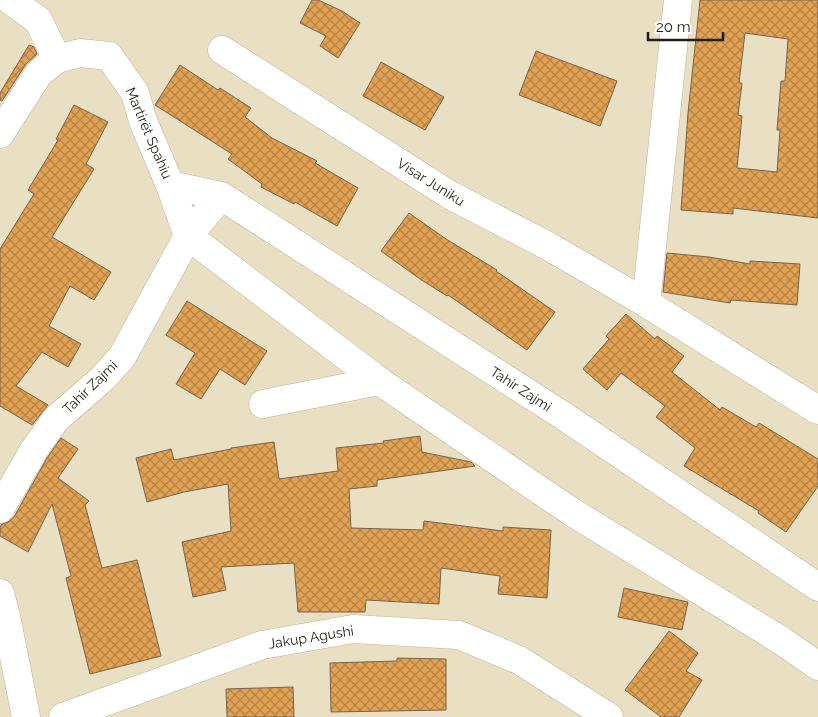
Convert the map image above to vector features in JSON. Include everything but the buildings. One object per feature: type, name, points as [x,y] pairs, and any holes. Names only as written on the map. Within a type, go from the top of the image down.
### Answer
[{"type":"street","points":[[10,0],[38,20],[57,59]]},
{"type":"street","points":[[646,303],[678,0]]},
{"type":"street","name":"Visar Juniku","points":[[222,50],[450,195],[548,246],[646,303],[818,410]]},
{"type":"street","name":"Martirët Spahiu","points":[[0,134],[39,73],[57,59],[80,53],[109,56],[135,93],[152,145],[170,185]]},
{"type":"street","points":[[170,185],[188,236],[379,381],[572,512],[782,641],[818,666]]},
{"type":"street","name":"Tahir Zajmi","points":[[170,185],[221,196],[562,415],[818,587]]},
{"type":"street","name":"Tahir Zajmi","points":[[0,509],[34,450],[56,419],[103,378],[122,357],[188,236],[221,196]]},
{"type":"street","points":[[263,404],[379,381]]},
{"type":"street","points":[[0,593],[26,717]]},
{"type":"street","name":"Jakup Agushi","points":[[64,717],[262,645],[354,629],[459,635],[519,660],[609,717]]}]
